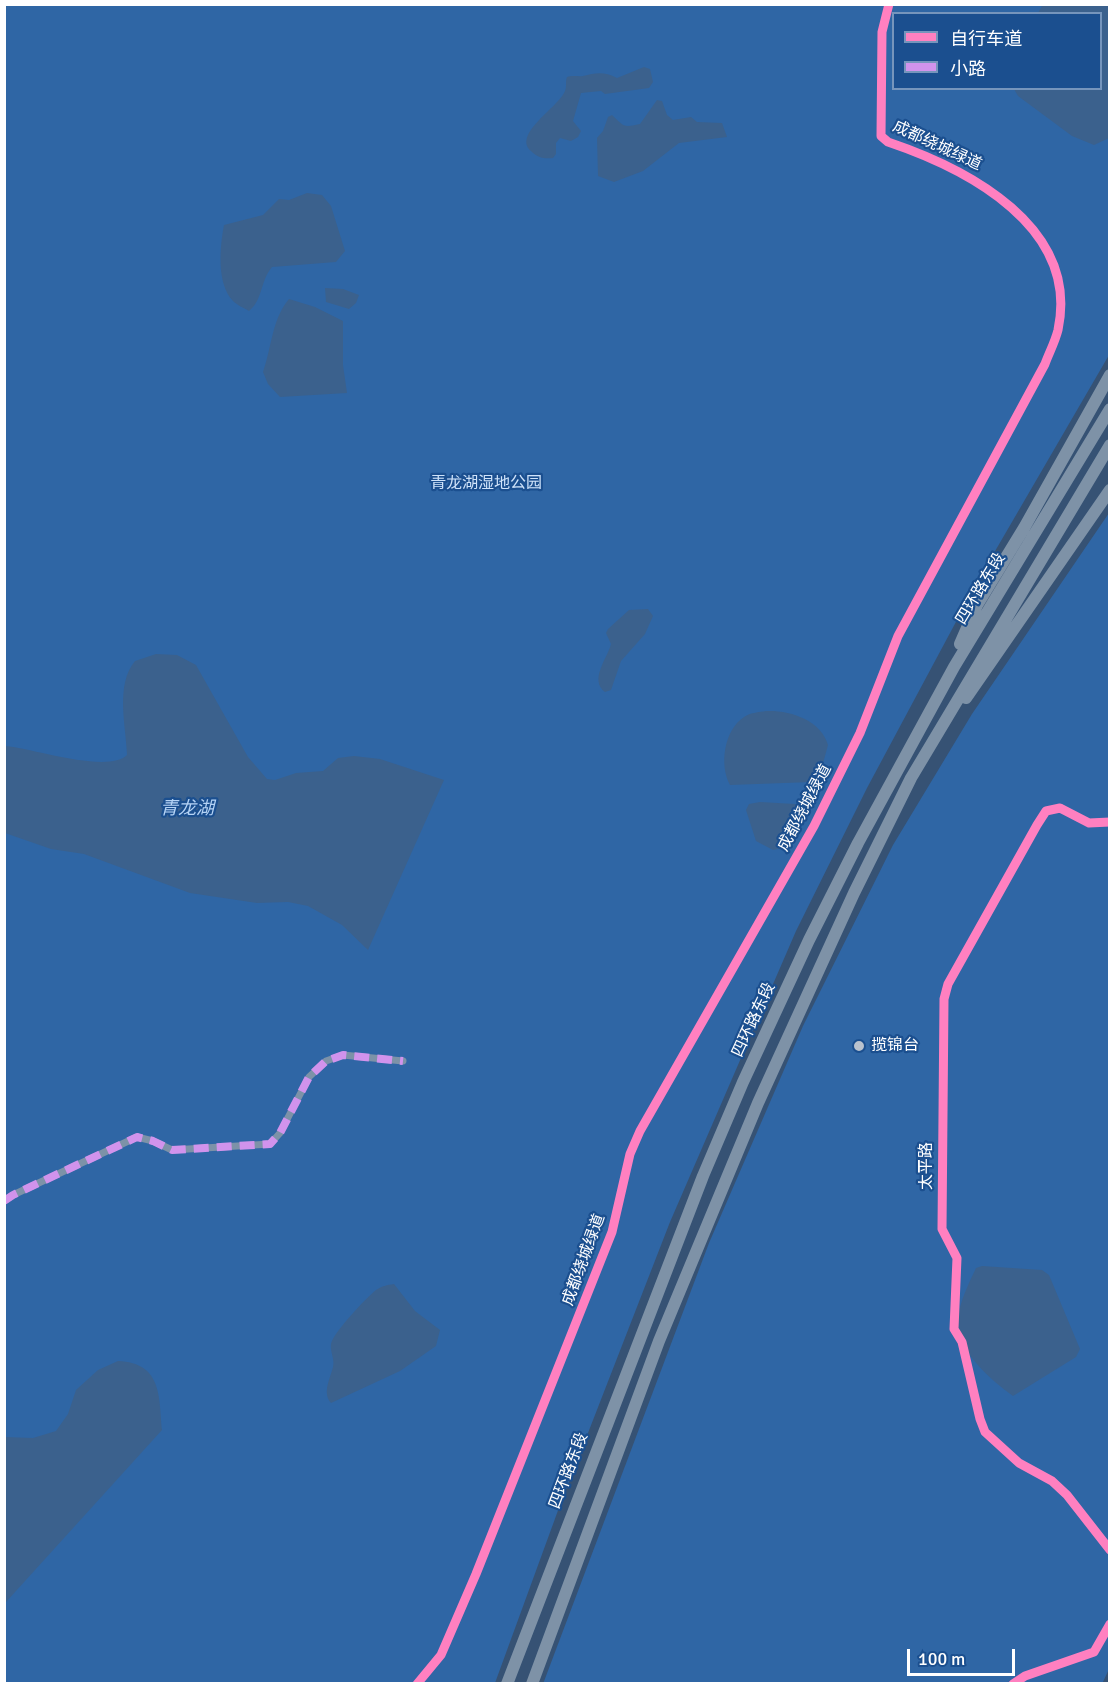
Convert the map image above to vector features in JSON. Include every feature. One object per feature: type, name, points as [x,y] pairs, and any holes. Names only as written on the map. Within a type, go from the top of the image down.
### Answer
[{"type":"highway","points":[[930,711],[977,605],[1024,528],[1110,375]]},
{"type":"highway","name":"四环路东段","points":[[507,1683],[703,1176],[743,1082],[810,940],[858,843],[930,711],[1002,585],[1110,409]]},
{"type":"highway","points":[[532,1683],[659,1341],[745,1135],[883,829],[911,778],[1110,445]]},
{"type":"highway","points":[[1096,510],[1110,486]]},
{"type":"highway","points":[[911,778],[1110,490]]},
{"type":"street","name":"太平路","points":[[1110,822],[1089,823],[1060,808],[1046,811],[1036,825],[948,984],[944,999],[942,1099],[942,1229],[957,1258],[954,1329],[962,1342],[980,1419],[985,1432],[1019,1464],[1052,1481],[1067,1495],[1110,1550]]},
{"type":"street","points":[[4,1201],[137,1137],[153,1141],[172,1150],[270,1144],[280,1133],[309,1077],[326,1061],[343,1055],[403,1061]]},
{"type":"street","points":[[1012,1683],[1025,1676],[1094,1652],[1110,1624]]},
{"type":"green space","name":"青龙湖湿地公园","points":[[5,5],[1109,5],[1109,355],[980,577],[867,788],[796,931],[670,1222],[560,1505],[495,1683],[5,1684]]},
{"type":"green space","points":[[1109,513],[1109,1669],[1102,1684],[543,1684],[709,1243],[803,1026],[893,845],[972,714]]},
{"type":"water","points":[[1043,4],[1109,5],[1109,138],[1094,145],[1072,136],[1018,96],[1015,90],[1102,90],[1102,12],[1039,12]]},
{"type":"water","points":[[644,67],[650,69],[653,82],[649,88],[605,94],[601,91],[581,93],[573,121],[581,131],[578,137],[571,141],[560,138],[556,143],[556,154],[553,158],[541,157],[531,151],[527,144],[527,137],[561,97],[566,89],[567,77],[600,73],[617,78]]},
{"type":"water","points":[[657,100],[662,101],[667,115],[673,120],[691,117],[697,122],[722,123],[727,137],[679,143],[643,171],[614,182],[598,176],[597,138],[603,131],[608,117],[612,115],[626,126],[640,124]]},
{"type":"water","points":[[307,193],[322,195],[331,206],[345,251],[336,262],[272,267],[265,278],[254,307],[249,311],[233,301],[224,284],[221,243],[224,225],[263,215],[279,199],[289,200]]},
{"type":"water","points":[[325,288],[343,289],[359,295],[356,303],[349,309],[326,302]]},
{"type":"water","points":[[289,299],[315,307],[343,321],[343,365],[347,393],[280,397],[268,384],[263,372],[279,315]]},
{"type":"water","points":[[648,609],[653,616],[645,634],[621,661],[611,690],[605,692],[600,687],[599,675],[611,644],[606,633],[608,629],[629,610]]},
{"type":"water","name":"青龙湖","points":[[156,654],[177,655],[196,665],[248,757],[267,779],[275,780],[296,773],[323,771],[338,758],[354,756],[380,759],[444,780],[368,950],[342,925],[308,906],[288,902],[257,903],[190,893],[84,854],[51,849],[5,833],[5,746],[87,761],[104,762],[117,760],[127,755],[123,706],[125,682],[135,661]]},
{"type":"water","points":[[766,711],[785,712],[803,718],[819,729],[828,745],[819,778],[812,782],[730,785],[724,758],[732,730],[746,716]]},
{"type":"water","points":[[760,802],[795,804],[805,810],[806,817],[788,847],[773,850],[756,841],[746,810],[749,804]]},
{"type":"water","points":[[982,1266],[1042,1270],[1049,1275],[1080,1349],[1076,1357],[1013,1396],[977,1364],[963,1344],[959,1333],[958,1315],[962,1301],[976,1268]]},
{"type":"water","points":[[394,1284],[415,1311],[440,1330],[436,1346],[400,1371],[331,1403],[327,1390],[333,1364],[331,1344],[333,1339],[350,1316],[371,1294],[380,1288]]},
{"type":"water","points":[[118,1361],[132,1363],[143,1368],[150,1375],[158,1394],[162,1430],[6,1602],[5,1437],[33,1438],[56,1431],[68,1414],[76,1390],[98,1370]]},
{"type":"marked path","points":[[4,1201],[137,1137],[153,1141],[172,1150],[270,1144],[280,1133],[309,1077],[326,1061],[343,1055],[403,1061]]},
{"type":"cycle path","name":"成都绕城绿道","points":[[417,1684],[441,1655],[476,1574],[612,1232],[630,1154],[640,1131],[814,826],[860,733],[898,636],[1045,364],[1058,330],[1060,293],[1052,261],[1035,232],[1011,208],[983,186],[951,168],[888,142],[881,136],[882,32],[889,4]]},
{"type":"cycle path","points":[[1110,822],[1089,823],[1060,808],[1046,811],[948,984],[944,999],[942,1229],[957,1258],[954,1329],[962,1342],[985,1432],[1019,1463],[1052,1481],[1067,1495],[1110,1550]]},
{"type":"cycle path","points":[[1013,1684],[1025,1676],[1094,1652],[1110,1624]]},
{"type":"place","name":"揽锦台","points":[[859,1046]]}]
